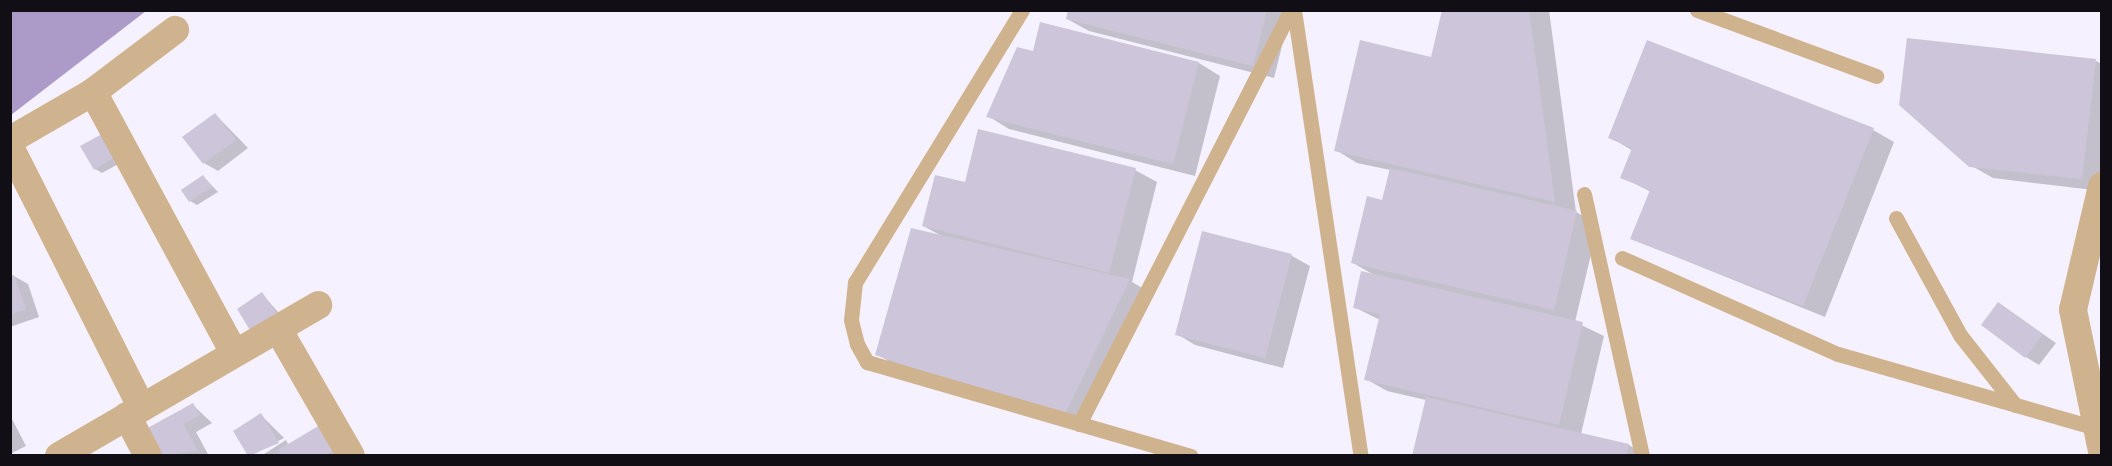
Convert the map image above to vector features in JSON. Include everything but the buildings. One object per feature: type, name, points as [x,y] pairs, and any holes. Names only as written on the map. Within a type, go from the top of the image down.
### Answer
[{"type":"street","points":[[10,140],[93,92],[175,30]]},
{"type":"street","points":[[93,92],[234,353]]},
{"type":"street","points":[[10,147],[135,412],[147,456]]},
{"type":"street","points":[[2099,440],[2073,310],[2102,186]]},
{"type":"street","points":[[59,456],[318,305]]},
{"type":"street","points":[[278,329],[351,456]]},
{"type":"lane","points":[[1022,10],[855,282],[851,320],[867,362],[1191,456]]},
{"type":"lane","points":[[1079,424],[1293,10]]},
{"type":"lane","points":[[1293,10],[1361,456]]},
{"type":"lane","points":[[1697,10],[1876,76]]},
{"type":"lane","points":[[1584,194],[1642,456]]},
{"type":"lane","points":[[1896,218],[1960,335],[2015,405]]},
{"type":"lane","points":[[1622,258],[1838,354],[2015,405],[2099,440]]},
{"type":"shaded area","points":[[11,10],[146,10],[146,11],[11,115]]}]
